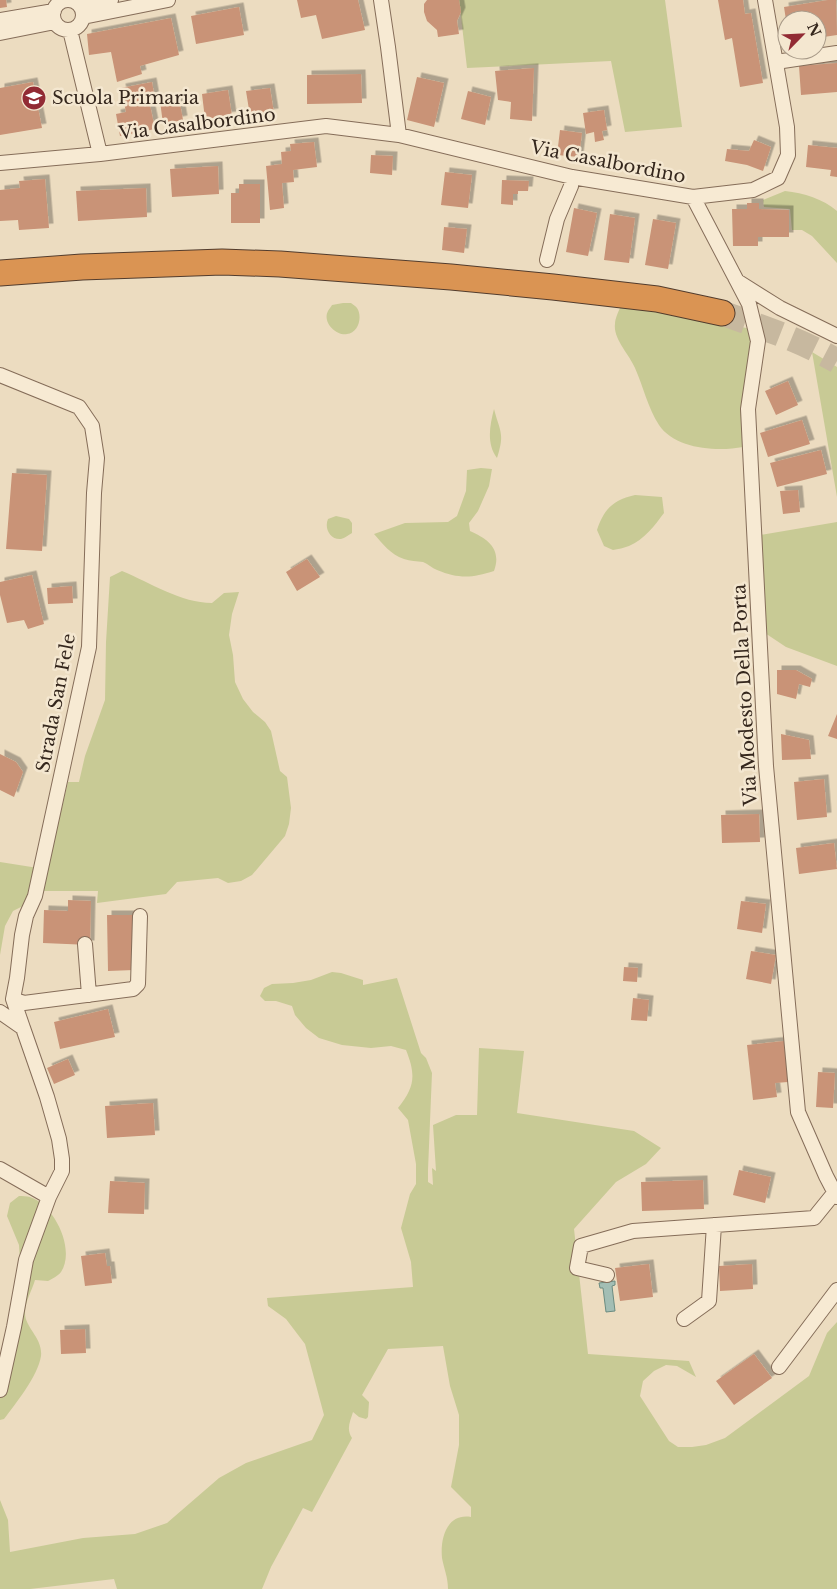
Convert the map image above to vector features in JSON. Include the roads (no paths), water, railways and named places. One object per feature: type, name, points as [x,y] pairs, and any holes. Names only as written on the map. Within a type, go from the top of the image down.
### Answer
[{"type":"highway","points":[[0,273],[222,262],[338,268],[570,289],[657,299],[722,313]]},
{"type":"street","points":[[81,11],[111,0]]},
{"type":"street","points":[[81,11],[168,0]]},
{"type":"street","points":[[381,0],[399,135]]},
{"type":"street","name":"Via Casalbordino","points":[[0,163],[100,154],[326,126],[399,135],[572,177],[694,197],[753,190],[778,178],[788,155],[787,127],[765,0]]},
{"type":"street","points":[[63,1],[72,1],[81,11],[80,24],[70,30],[61,29],[54,16],[56,6],[63,1]]},
{"type":"street","points":[[0,20],[54,16]]},
{"type":"street","points":[[0,33],[54,16]]},
{"type":"street","points":[[70,30],[100,154]]},
{"type":"street","points":[[776,62],[837,52]]},
{"type":"street","points":[[546,260],[557,219],[571,186],[572,177]]},
{"type":"street","name":"Via Modesto Della Porta","points":[[694,197],[749,304],[758,341],[748,409],[766,766],[798,1112],[836,1194]]},
{"type":"street","points":[[736,280],[780,308],[837,336]]},
{"type":"street","name":"Strada San Fele","points":[[0,375],[79,407],[92,426],[97,458],[94,493],[89,647],[35,896],[26,916],[12,999]]},
{"type":"street","points":[[12,999],[24,1003],[133,989],[138,984],[140,916]]},
{"type":"street","points":[[85,944],[89,995]]},
{"type":"street","points":[[0,1390],[26,1260],[49,1197],[62,1171],[59,1139],[47,1097],[12,999]]},
{"type":"street","points":[[0,1012],[23,1028]]},
{"type":"street","points":[[0,1169],[49,1197]]},
{"type":"street","points":[[607,1275],[577,1268],[581,1246],[633,1231],[814,1218],[836,1194]]},
{"type":"street","points":[[684,1319],[709,1301],[714,1225]]},
{"type":"street","points":[[779,1367],[837,1290]]},
{"type":"tunnel","points":[[722,313],[795,340],[837,361]]},
{"type":"place","name":"Scuola Primaria","points":[[34,98]]}]
